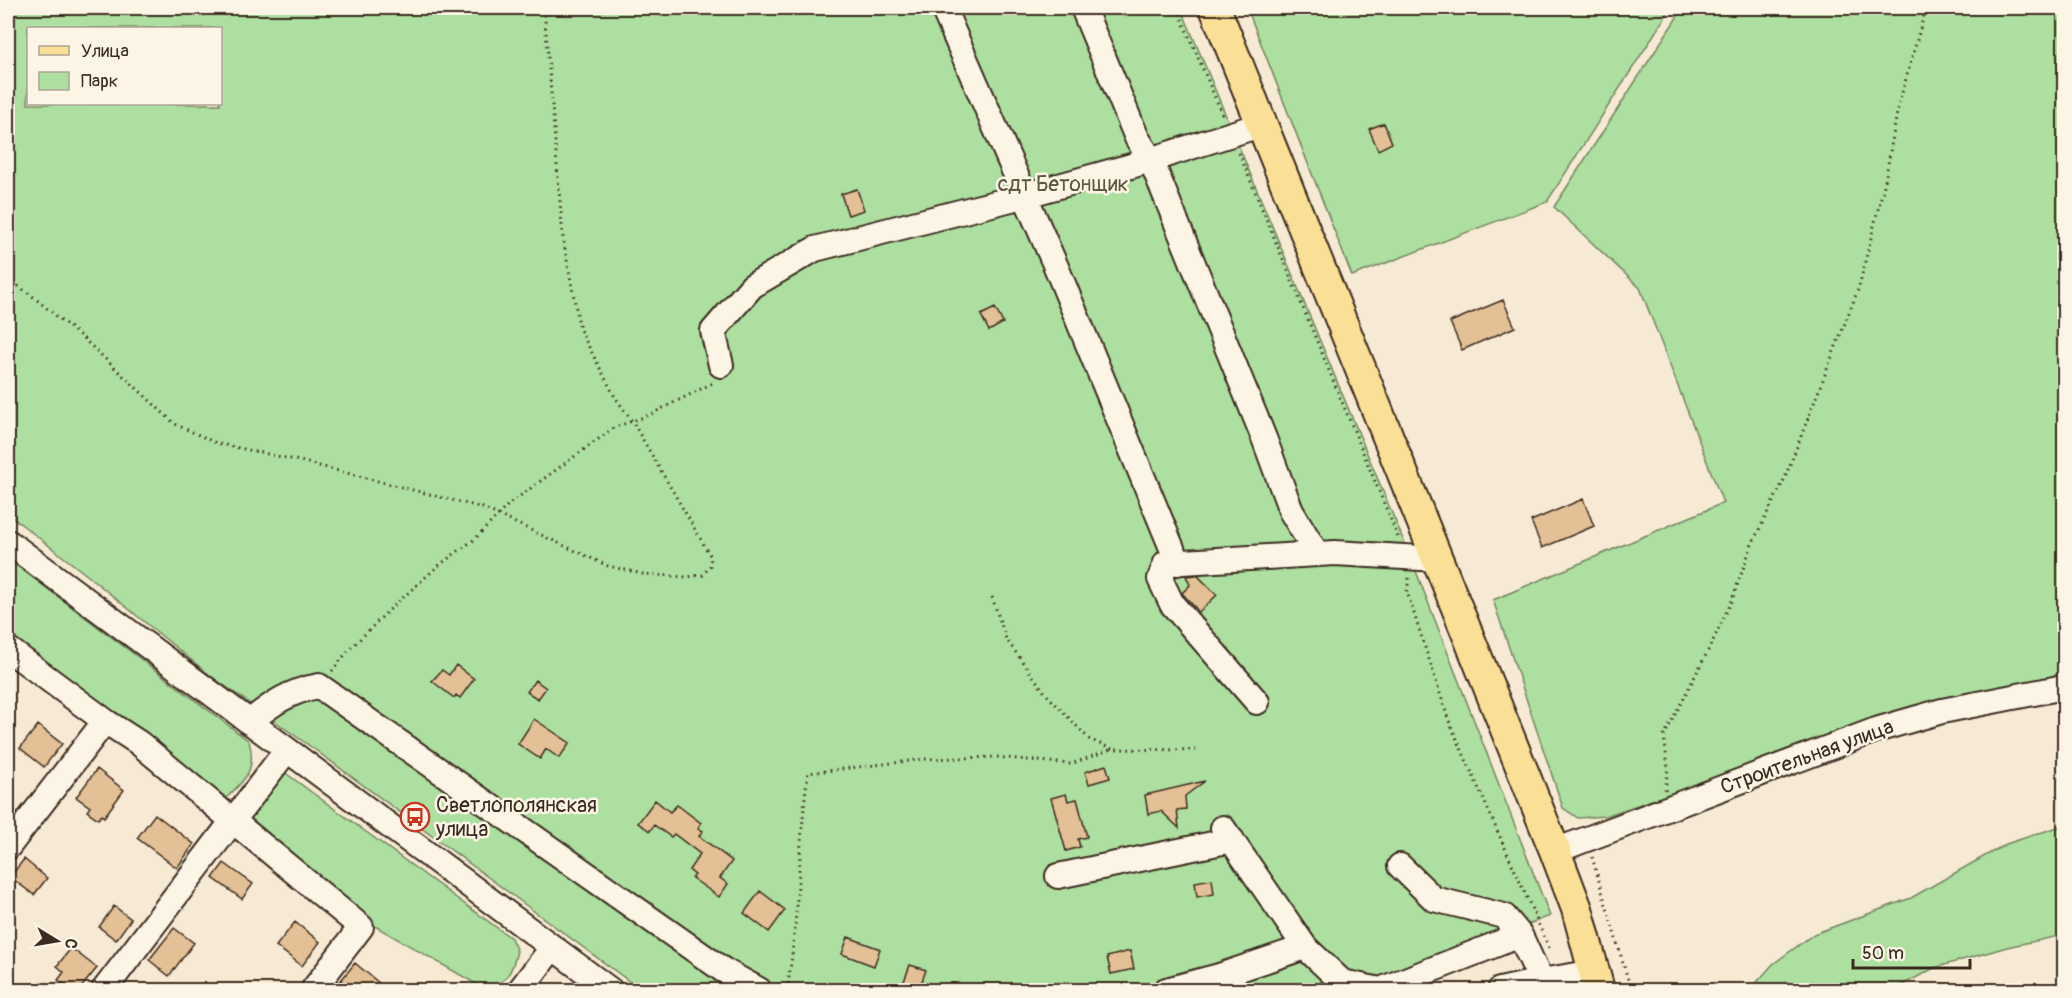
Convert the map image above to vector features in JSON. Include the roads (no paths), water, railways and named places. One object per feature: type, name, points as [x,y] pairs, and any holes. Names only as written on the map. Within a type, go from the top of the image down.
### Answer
[{"type":"main road","points":[[1215,8],[1555,851],[1577,909],[1597,981]]},
{"type":"street","points":[[943,8],[1057,269],[1178,562]]},
{"type":"street","points":[[1083,8],[1137,138],[1152,160],[1291,511],[1317,554]]},
{"type":"street","points":[[721,364],[713,331],[752,286],[815,249],[1024,196],[1152,160],[1263,124]]},
{"type":"street","points":[[8,542],[610,990]]},
{"type":"street","points":[[1257,702],[1172,604],[1160,579],[1166,564],[1317,554],[1438,559]]},
{"type":"street","points":[[8,648],[105,721],[139,743],[361,927],[313,990]]},
{"type":"street","points":[[249,722],[277,700],[307,688],[319,686],[723,970],[759,990]]},
{"type":"street","name":"Строительная улица","points":[[1555,851],[1876,730],[1942,711],[2064,687]]},
{"type":"street","points":[[8,847],[105,721]]},
{"type":"street","points":[[104,990],[286,751]]},
{"type":"street","points":[[1058,876],[1228,834],[1305,947],[1342,982],[1380,990],[1520,935]]},
{"type":"street","points":[[1400,866],[1434,899],[1504,916],[1552,979]]},
{"type":"street","points":[[1166,990],[1219,976],[1305,947]]},
{"type":"street","points":[[520,990],[552,948]]},
{"type":"street","points":[[1500,990],[1552,979],[1597,981]]},
{"type":"place","name":"Светлополянская улица","points":[[415,817]]},
{"type":"park label","name":"сдт Бетонщик","points":[[1063,184]]}]
